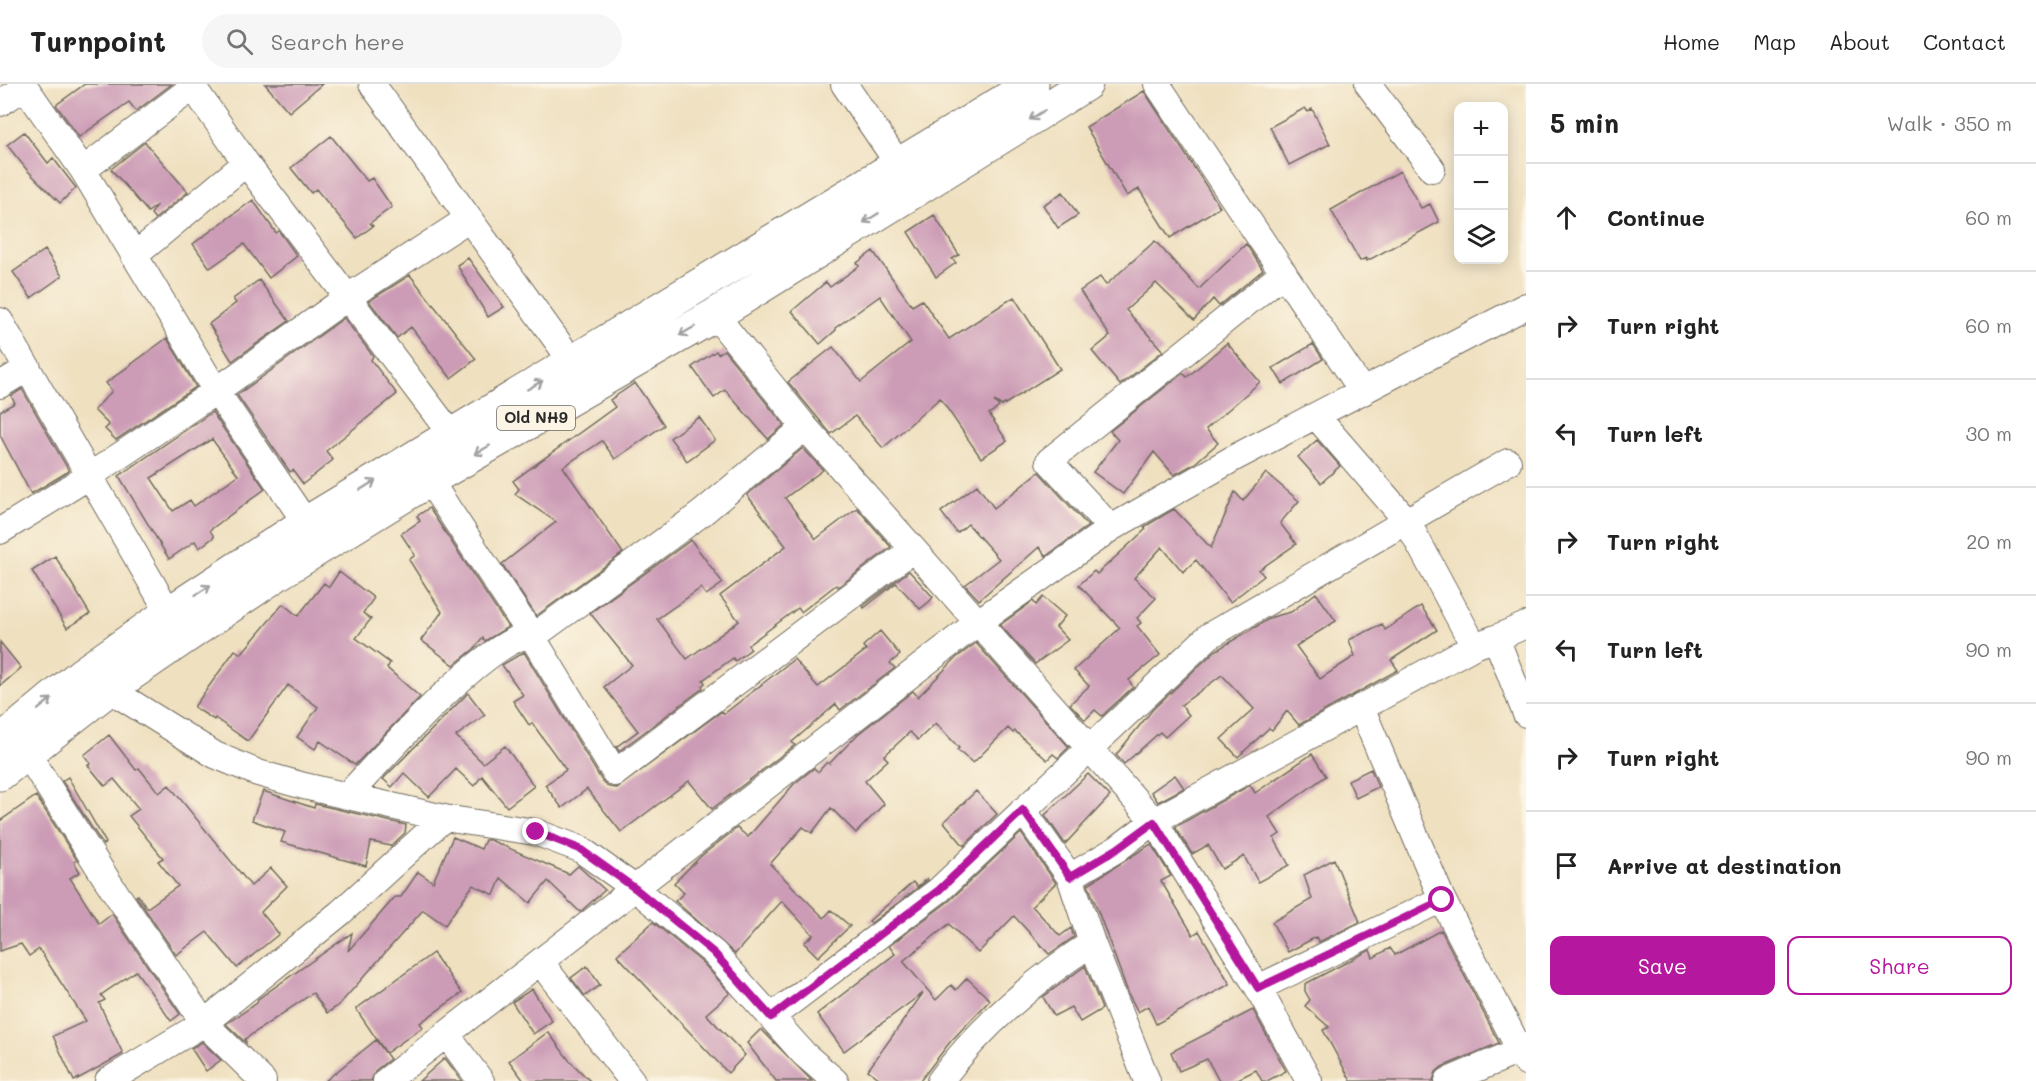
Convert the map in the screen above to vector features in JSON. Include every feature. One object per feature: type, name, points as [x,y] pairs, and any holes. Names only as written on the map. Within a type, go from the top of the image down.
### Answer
[{"type":"main road","name":"Old NH9","points":[[14,747],[109,688],[276,575],[429,480],[715,315],[908,177],[1032,84]]},
{"type":"main road","name":"Old NH9","points":[[0,774],[14,747],[82,674],[169,613],[306,523],[451,434],[573,363],[908,177],[1086,84]]},
{"type":"street","points":[[372,84],[573,363]]},
{"type":"street","points":[[844,84],[908,177]]},
{"type":"street","points":[[1157,84],[1363,392]]},
{"type":"street","points":[[1368,84],[1432,169]]},
{"type":"street","points":[[0,104],[24,85],[83,170],[216,391],[306,523]]},
{"type":"street","points":[[83,170],[192,86],[246,163],[451,434]]},
{"type":"street","points":[[135,256],[246,163]]},
{"type":"street","points":[[0,531],[91,475],[216,391],[348,297],[468,219]]},
{"type":"street","points":[[1111,528],[1049,461],[1284,273]]},
{"type":"street","points":[[386,1081],[977,623],[1111,528],[1236,457],[1526,306]]},
{"type":"street","points":[[715,315],[805,427],[1154,822],[1258,988],[1309,1081]]},
{"type":"street","points":[[0,321],[169,613]]},
{"type":"street","points":[[0,385],[28,368]]},
{"type":"street","points":[[1316,416],[1407,521],[1485,642],[1526,714]]},
{"type":"street","points":[[347,796],[415,723],[479,663],[518,637],[538,633],[702,513],[805,427]]},
{"type":"street","points":[[771,1017],[939,890],[1209,636],[1508,462]]},
{"type":"street","points":[[429,480],[530,633],[615,773],[912,550]]},
{"type":"street","points":[[1070,877],[1117,849],[1154,822],[1361,707],[1485,642],[1526,625]]},
{"type":"street","points":[[109,688],[215,755],[258,773],[444,818],[536,832],[580,849],[636,889],[714,953],[804,1054],[832,1080]]},
{"type":"street","points":[[1361,707],[1442,900],[1523,1056],[1448,1081]]},
{"type":"street","points":[[14,747],[204,1023],[263,1081]]},
{"type":"street","points":[[1023,810],[1070,877],[1092,943],[1147,1081]]},
{"type":"street","points":[[108,1081],[204,1023],[340,913],[444,818]]},
{"type":"street","points":[[1258,988],[1442,900]]},
{"type":"street","points":[[940,1081],[991,1025],[1052,969],[1092,943]]},
{"type":"street","points":[[541,963],[632,1081]]},
{"type":"street","points":[[446,1034],[481,1081]]},
{"type":"building","points":[[85,84],[172,84],[136,111],[129,102],[79,137],[56,105]]},
{"type":"building","points":[[265,84],[322,84],[289,112]]},
{"type":"building","points":[[1144,91],[1220,207],[1170,238],[1139,189],[1127,196],[1086,127]]},
{"type":"building","points":[[1305,108],[1308,112],[1312,109],[1330,144],[1289,165],[1270,127]]},
{"type":"building","points":[[24,132],[48,163],[53,158],[76,188],[60,203],[27,170],[7,145]]},
{"type":"building","points":[[331,136],[367,181],[372,178],[392,207],[370,223],[373,226],[357,238],[316,189],[311,193],[291,168]]},
{"type":"building","points":[[145,142],[188,192],[155,219],[151,214],[157,205],[148,212],[111,169]]},
{"type":"building","points":[[1400,171],[1421,208],[1430,204],[1439,222],[1367,261],[1366,258],[1360,261],[1331,210]]},
{"type":"building","points":[[1063,192],[1078,215],[1058,228],[1043,205]]},
{"type":"building","points":[[253,200],[276,233],[279,231],[297,256],[269,278],[244,244],[210,268],[193,244]]},
{"type":"building","points":[[934,215],[959,255],[952,259],[956,263],[936,277],[908,232]]},
{"type":"building","points":[[1155,241],[1199,289],[1246,244],[1263,270],[1219,306],[1213,299],[1194,320],[1156,283],[1126,310],[1163,351],[1120,385],[1092,351],[1110,336],[1080,291],[1100,277],[1106,285]]},
{"type":"building","points":[[45,250],[62,276],[31,298],[13,272]]},
{"type":"building","points":[[873,251],[912,306],[922,300],[949,339],[1014,297],[1060,369],[1002,406],[994,401],[999,407],[989,414],[1007,441],[981,458],[940,398],[883,448],[855,416],[831,434],[788,382],[833,347],[861,382],[911,342],[880,296],[835,328],[836,330],[820,344],[792,311],[826,282],[830,287],[859,266],[857,263]]},
{"type":"building","points":[[468,258],[504,307],[488,317],[457,265]]},
{"type":"building","points":[[410,275],[476,359],[451,378],[411,327],[397,338],[369,301]]},
{"type":"building","points":[[259,280],[289,321],[232,361],[209,324],[236,303],[233,299]]},
{"type":"building","points":[[344,318],[373,356],[371,360],[397,394],[326,451],[333,460],[303,484],[293,470],[290,472],[237,395]]},
{"type":"building","points":[[167,338],[196,387],[116,440],[105,429],[109,425],[94,410],[112,391],[106,383]]},
{"type":"building","points":[[1227,343],[1260,382],[1206,429],[1218,443],[1194,464],[1174,475],[1154,452],[1123,494],[1093,472],[1118,440],[1110,431],[1183,373],[1187,377]]},
{"type":"building","points":[[1313,344],[1323,359],[1283,384],[1273,368]]},
{"type":"building","points":[[724,350],[784,425],[768,439],[725,390],[714,398],[692,367],[716,351],[718,354]]},
{"type":"building","points":[[635,383],[664,425],[615,459],[602,441],[563,467],[623,553],[536,616],[502,564],[556,522],[515,494],[519,489],[513,481],[615,407],[610,400]]},
{"type":"building","points":[[22,389],[69,471],[31,494],[0,435],[0,411],[15,403],[11,396]]},
{"type":"building","points":[[212,412],[265,489],[210,530],[214,537],[199,548],[195,541],[169,559],[119,476]],"holes":[[[212,439],[238,475],[194,506],[190,500],[173,511],[151,478]]]},
{"type":"building","points":[[699,417],[715,440],[687,461],[670,438]]},
{"type":"building","points":[[1317,440],[1340,466],[1321,483],[1298,457]]},
{"type":"building","points":[[803,448],[823,470],[785,498],[816,539],[857,508],[891,547],[838,587],[836,585],[801,612],[798,608],[748,645],[751,649],[735,661],[733,658],[703,680],[705,683],[703,688],[619,751],[616,747],[638,731],[604,687],[632,665],[590,613],[691,540],[723,583],[706,595],[701,588],[657,619],[687,659],[739,621],[720,596],[786,546],[747,495]]},
{"type":"building","points":[[1039,472],[1088,526],[1046,556],[1039,547],[979,600],[965,585],[999,559],[968,524],[957,533],[941,512],[977,485],[994,508]]},
{"type":"building","points":[[1266,473],[1299,501],[1280,523],[1296,544],[1259,570],[1264,576],[1230,602],[1196,560],[1183,572],[1162,547],[1134,578],[1156,598],[1137,618],[1141,623],[1137,626],[1160,655],[1129,680],[1133,687],[1102,716],[1095,710],[1085,720],[1070,704],[1089,686],[1074,670],[1120,628],[1079,585],[1094,571],[1097,574],[1146,529],[1144,527],[1174,509],[1211,548],[1235,492],[1243,501]]},
{"type":"building","points":[[429,508],[508,627],[485,641],[483,638],[474,649],[454,665],[421,640],[442,612],[409,560],[415,555],[401,534],[420,521],[417,516]]},
{"type":"building","points":[[55,556],[90,614],[67,628],[32,571]]},
{"type":"building","points":[[909,571],[933,597],[930,601],[920,609],[896,583],[864,608],[863,606]]},
{"type":"building","points":[[339,572],[374,598],[363,613],[371,619],[356,638],[390,663],[387,668],[420,697],[355,765],[320,741],[315,749],[297,737],[318,707],[288,685],[248,741],[215,718],[214,720],[194,707],[235,650],[241,654],[283,604],[298,616],[324,583],[329,587]]},
{"type":"building","points":[[1316,593],[1336,621],[1296,646],[1320,679],[1355,656],[1349,640],[1382,624],[1385,630],[1421,606],[1437,630],[1391,660],[1398,670],[1299,725],[1287,711],[1272,730],[1269,728],[1238,757],[1221,739],[1254,709],[1222,675],[1181,705],[1189,715],[1165,737],[1160,732],[1124,764],[1116,755],[1153,709],[1215,651],[1272,617],[1291,612]]},
{"type":"building","points":[[1043,597],[1065,616],[1056,627],[1068,640],[1035,664],[1000,625],[1033,601],[1036,605]]},
{"type":"building","points":[[880,631],[900,655],[890,663],[895,668],[840,710],[836,704],[792,742],[795,745],[712,809],[689,781],[621,832],[587,789],[562,808],[545,785],[566,770],[532,723],[529,725],[513,701],[523,695],[502,665],[524,652],[602,781],[609,787],[617,788],[722,711],[724,714],[794,659],[818,687],[866,650],[863,646]]},
{"type":"building","points":[[0,642],[21,668],[0,686]]},
{"type":"building","points":[[976,643],[1069,747],[1058,758],[1053,754],[1047,760],[1015,731],[1013,733],[1008,728],[973,763],[957,750],[959,748],[936,723],[918,740],[910,732],[884,756],[888,760],[865,781],[884,804],[856,833],[831,808],[812,833],[803,827],[770,864],[824,918],[831,910],[850,926],[818,957],[804,943],[813,935],[782,901],[735,954],[675,901],[684,893],[674,883],[701,856],[737,828],[748,837],[794,784],[814,768],[818,772],[827,762],[829,764],[858,734],[913,691],[918,697],[956,658]]},
{"type":"building","points":[[468,693],[485,715],[456,736],[483,763],[505,746],[534,786],[507,807],[482,776],[474,786],[456,769],[429,797],[404,773],[392,787],[383,779]]},
{"type":"building","points":[[109,735],[136,770],[139,768],[159,793],[169,785],[251,886],[271,868],[287,886],[261,912],[279,934],[237,968],[207,932],[176,955],[136,896],[138,895],[147,908],[178,886],[158,861],[163,858],[129,816],[139,809],[114,779],[105,786],[88,765],[91,764],[84,755]]},
{"type":"building","points":[[1312,754],[1326,776],[1269,817],[1280,834],[1274,838],[1289,865],[1258,882],[1244,856],[1222,869],[1208,845],[1192,854],[1175,827],[1250,785],[1255,793]]},
{"type":"building","points":[[1371,769],[1378,787],[1356,798],[1348,780]]},
{"type":"building","points":[[1088,774],[1110,796],[1065,844],[1045,815]]},
{"type":"building","points":[[1175,775],[1184,788],[1158,802],[1151,792]]},
{"type":"building","points":[[68,777],[106,843],[103,845],[62,781]]},
{"type":"building","points":[[263,791],[314,808],[315,804],[406,825],[405,833],[391,846],[371,842],[366,866],[281,842],[285,832],[252,820]]},
{"type":"building","points":[[976,791],[997,814],[964,846],[944,822]]},
{"type":"building","points":[[36,796],[77,860],[74,862],[80,872],[70,878],[99,924],[112,914],[180,1014],[171,1021],[136,971],[101,995],[105,1000],[99,1003],[123,1054],[74,1081],[53,1036],[86,1021],[39,949],[29,956],[21,944],[0,951],[0,821]]},
{"type":"building","points":[[1021,833],[1056,883],[1032,906],[1060,936],[1071,928],[1074,937],[1049,954],[1014,916],[978,953],[949,924],[903,961],[936,1000],[951,985],[956,990],[967,978],[990,1000],[950,1042],[920,1081],[883,1081],[868,1070],[923,993],[844,1051],[817,1014],[895,954],[889,946],[949,901]]},
{"type":"building","points":[[453,837],[481,849],[485,840],[490,840],[569,874],[578,866],[605,890],[580,912],[548,881],[530,903],[501,878],[494,895],[473,885],[445,925],[423,910],[338,1006],[327,1013],[313,993],[245,1039],[246,1043],[226,1024],[352,933],[348,951],[395,897],[401,897],[418,872],[433,882]]},
{"type":"building","points":[[1151,844],[1171,876],[1161,881],[1193,935],[1199,931],[1230,984],[1156,1024],[1148,1006],[1138,1012],[1129,995],[1088,884]]},
{"type":"building","points":[[1334,859],[1360,922],[1319,942],[1316,937],[1288,952],[1272,922],[1312,899],[1304,875]]},
{"type":"building","points":[[927,878],[928,880],[871,923],[869,921],[913,882],[917,887]]},
{"type":"building","points":[[653,922],[704,964],[730,993],[706,1014],[745,1055],[728,1073],[617,955]]},
{"type":"building","points":[[1441,930],[1499,1043],[1442,1067],[1436,1072],[1433,1081],[1351,1081],[1323,1030],[1329,1027],[1305,1006],[1310,1000],[1305,991],[1305,984],[1370,950],[1373,958],[1390,948],[1395,955]]},
{"type":"building","points":[[433,953],[462,993],[420,1023],[423,1027],[386,1053],[356,1009]]},
{"type":"building","points":[[587,966],[600,985],[585,996],[571,978]]},
{"type":"building","points":[[1085,966],[1102,1009],[1080,1022],[1071,1007],[1054,1016],[1043,997]]},
{"type":"building","points":[[532,989],[552,1021],[533,1034],[512,1002]]},
{"type":"building","points":[[1253,1010],[1286,1071],[1267,1081],[1262,1081],[1256,1070],[1234,1081],[1219,1081],[1207,1059],[1179,1071],[1171,1052]]},
{"type":"building","points":[[760,1030],[812,1081],[776,1081],[747,1043]]},
{"type":"building","points":[[548,1032],[569,1060],[590,1081],[524,1081],[509,1061]]},
{"type":"building","points":[[376,1040],[390,1059],[376,1070],[371,1081],[325,1081]]},
{"type":"building","points":[[202,1042],[221,1060],[206,1071],[191,1048]]},
{"type":"building","points":[[445,1058],[462,1081],[419,1081]]},
{"type":"route","points":[[536,832],[580,849],[636,889],[714,953],[771,1017],[939,890],[1023,810],[1070,877],[1117,849],[1154,822],[1258,988],[1442,900]]}]
